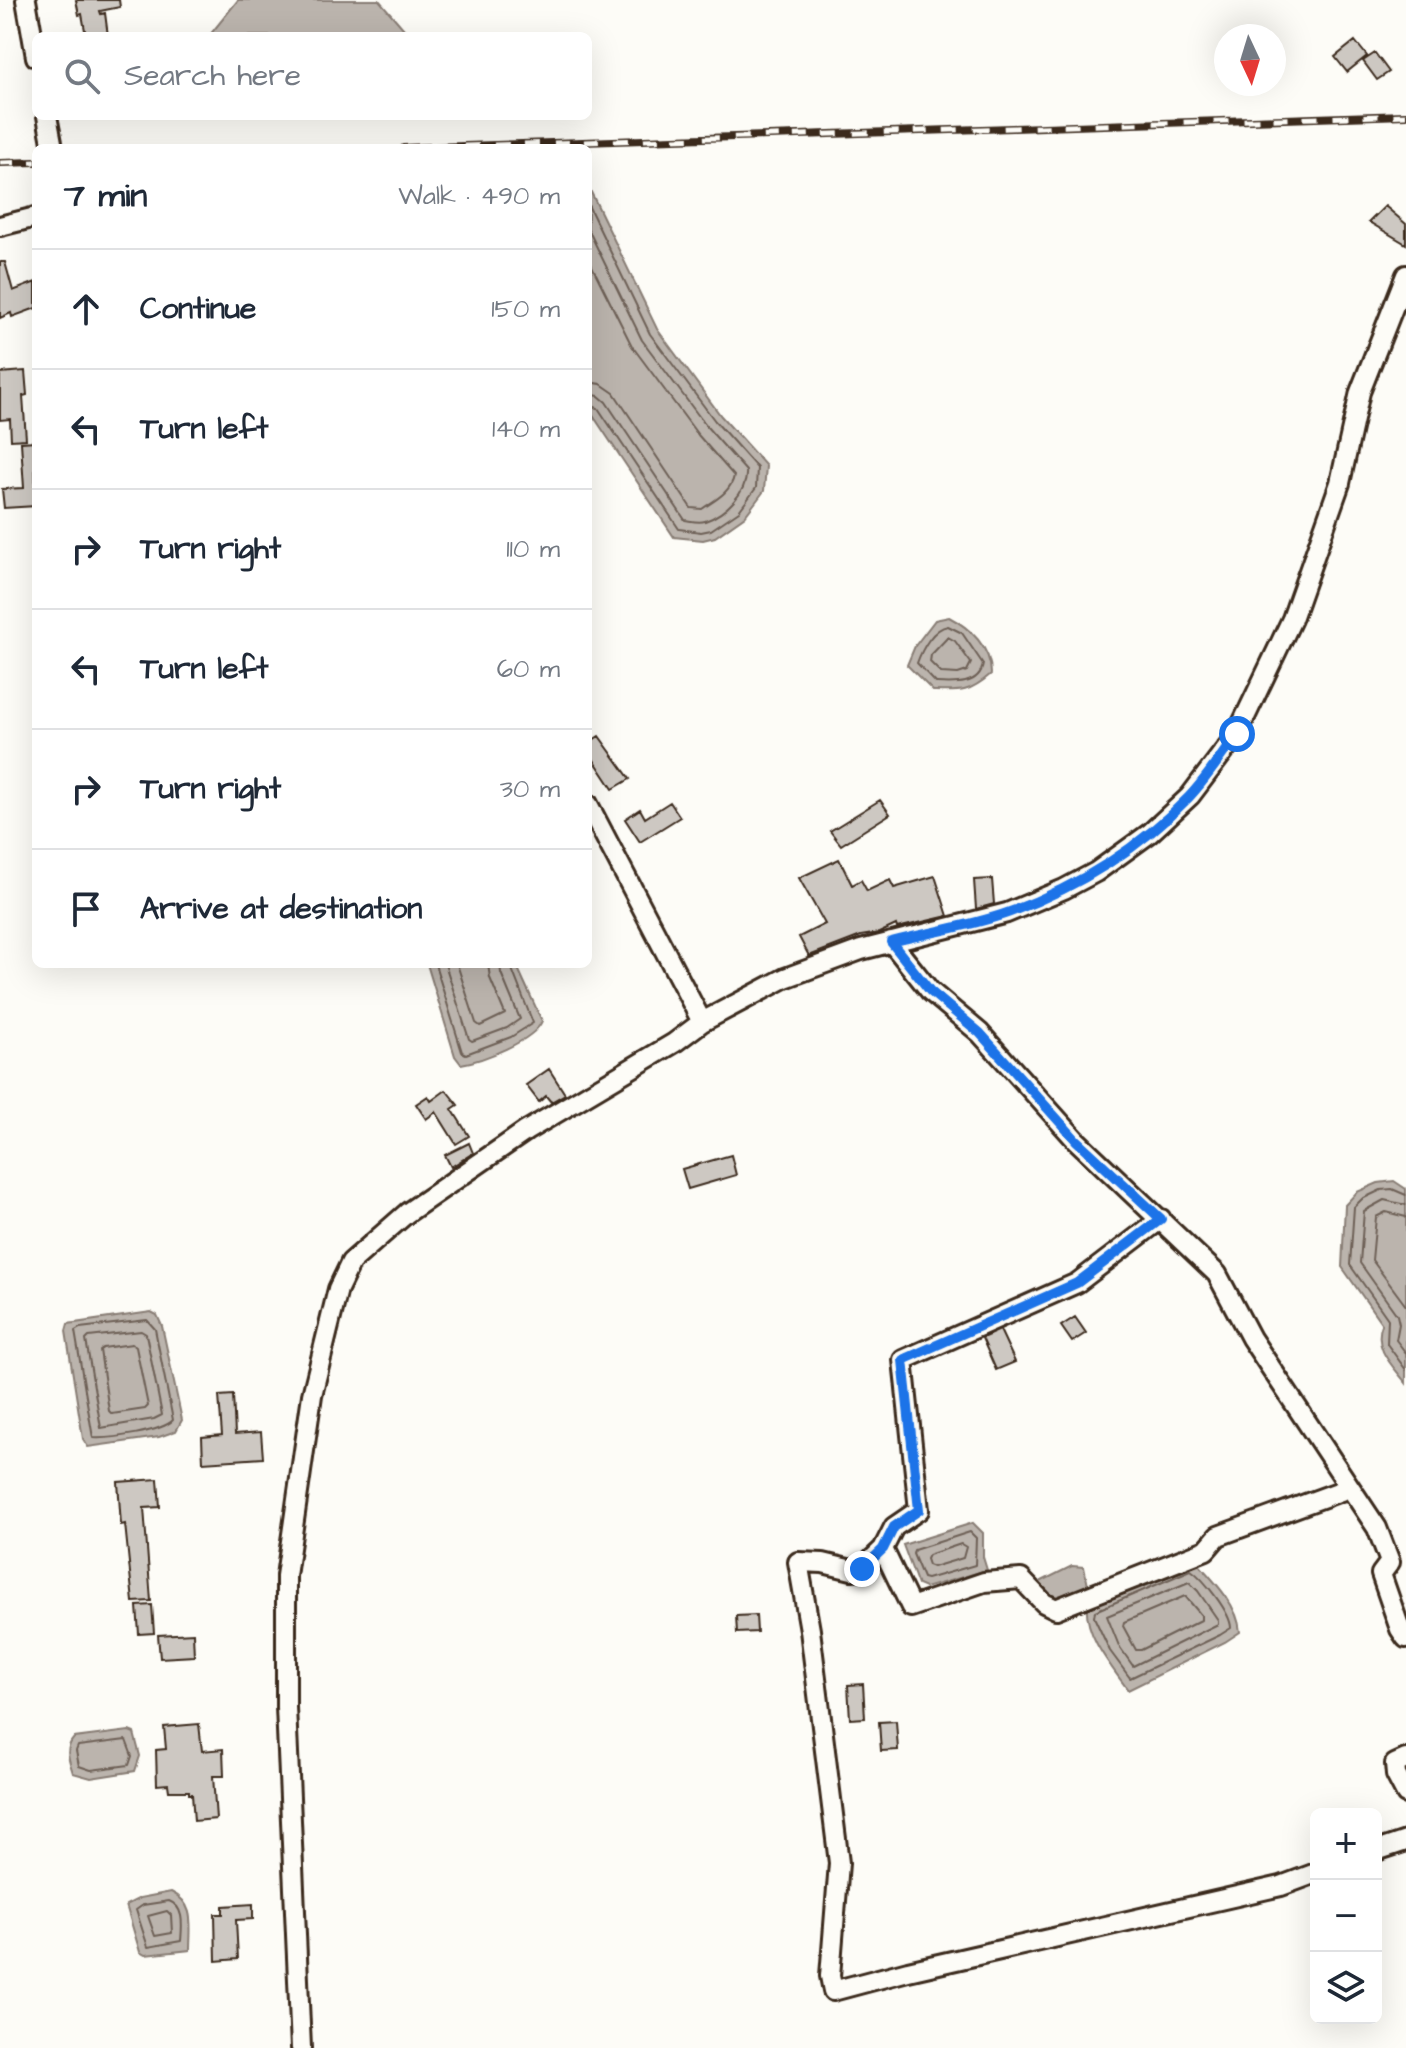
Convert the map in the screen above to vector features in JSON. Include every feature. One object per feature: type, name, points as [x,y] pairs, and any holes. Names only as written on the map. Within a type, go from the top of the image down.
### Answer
[{"type":"street","points":[[26,0],[32,34]]},
{"type":"street","points":[[48,120],[52,144]]},
{"type":"street","points":[[0,226],[32,218]]},
{"type":"street","points":[[301,2048],[286,1707],[286,1576],[312,1395],[338,1289],[351,1262],[407,1213],[526,1131],[674,1043],[702,1022],[785,978],[861,950],[1007,913],[1064,889],[1096,872],[1150,833],[1190,796],[1237,734],[1292,619],[1340,483],[1360,392],[1406,275]]},
{"type":"street","points":[[592,812],[702,1022]]},
{"type":"street","points":[[891,942],[930,991],[980,1033],[1076,1140],[1217,1274],[1251,1338],[1398,1558],[1381,1574],[1406,1638]]},
{"type":"street","points":[[1161,1219],[1077,1283],[903,1360],[919,1510],[894,1527],[883,1549],[862,1569],[798,1562],[810,1630],[839,1863],[830,1976],[833,1991],[1281,1886],[1310,1875]]},
{"type":"street","points":[[883,1549],[911,1607],[984,1582],[1021,1579],[1044,1603],[1056,1609],[1206,1550],[1218,1536],[1349,1488]]},
{"type":"street","points":[[1406,1759],[1395,1764],[1396,1775],[1406,1794]]},
{"type":"street","points":[[1382,1849],[1406,1841]]},
{"type":"water","points":[[238,0],[379,0],[407,32],[212,32]]},
{"type":"water","points":[[592,194],[657,329],[721,416],[766,466],[764,491],[745,516],[715,537],[703,540],[674,537],[592,414]]},
{"type":"water","points":[[949,617],[978,640],[987,655],[991,674],[964,690],[933,691],[907,665],[915,646],[935,620]]},
{"type":"water","points":[[428,968],[518,968],[542,1021],[518,1043],[481,1059],[461,1064],[455,1056]]},
{"type":"water","points":[[1394,1181],[1406,1189],[1406,1383],[1382,1348],[1382,1324],[1342,1267],[1345,1205],[1357,1192],[1378,1183]]},
{"type":"water","points":[[151,1312],[157,1315],[162,1326],[182,1420],[176,1431],[159,1437],[88,1447],[83,1439],[66,1331],[68,1324]]},
{"type":"water","points":[[973,1523],[983,1533],[983,1557],[987,1570],[925,1588],[918,1585],[903,1545]]},
{"type":"water","points":[[1194,1559],[1229,1602],[1240,1632],[1128,1690],[1094,1639],[1087,1604]]},
{"type":"water","points":[[1072,1566],[1084,1567],[1089,1590],[1052,1601],[1039,1588],[1040,1582]]},
{"type":"water","points":[[129,1731],[134,1733],[140,1756],[135,1771],[91,1778],[73,1773],[68,1750],[74,1738]]},
{"type":"water","points":[[171,1892],[188,1909],[190,1950],[145,1955],[140,1952],[126,1905],[140,1898]]},
{"type":"building","points":[[76,0],[119,0],[120,7],[100,11],[101,14],[105,13],[107,32],[85,32],[82,14],[79,15]]},
{"type":"building","points":[[1355,41],[1367,56],[1347,72],[1335,57]]},
{"type":"building","points":[[1375,53],[1389,72],[1377,80],[1363,61]]},
{"type":"building","points":[[1385,206],[1406,224],[1406,244],[1369,222]]},
{"type":"building","points":[[0,262],[5,262],[13,291],[32,284],[32,310],[0,318]]},
{"type":"building","points":[[25,371],[26,439],[11,440],[10,419],[0,420],[0,373]]},
{"type":"building","points":[[32,441],[32,506],[4,508],[2,489],[24,488],[21,442]]},
{"type":"building","points":[[599,736],[630,779],[613,789],[592,757],[592,740]]},
{"type":"building","points":[[880,800],[890,814],[841,845],[830,831]]},
{"type":"building","points":[[670,802],[680,817],[640,842],[625,819],[640,809],[645,818]]},
{"type":"building","points":[[839,859],[852,885],[861,880],[867,891],[890,880],[894,888],[935,876],[948,916],[897,928],[896,925],[809,956],[799,937],[825,924],[799,878]]},
{"type":"building","points":[[992,879],[994,904],[976,909],[974,880]]},
{"type":"building","points":[[549,1069],[565,1094],[551,1102],[546,1096],[539,1102],[526,1085]]},
{"type":"building","points":[[446,1090],[458,1105],[452,1109],[469,1136],[456,1144],[436,1112],[426,1119],[416,1104],[428,1096],[431,1101]]},
{"type":"building","points":[[469,1143],[473,1153],[451,1167],[445,1155]]},
{"type":"building","points":[[731,1155],[736,1175],[688,1189],[682,1169]]},
{"type":"building","points":[[1075,1317],[1086,1333],[1072,1342],[1061,1326]]},
{"type":"building","points":[[1000,1330],[1015,1362],[996,1370],[982,1338]]},
{"type":"building","points":[[233,1395],[235,1434],[261,1432],[263,1458],[203,1462],[202,1437],[222,1435],[219,1396]]},
{"type":"building","points":[[158,1479],[160,1507],[144,1508],[151,1601],[133,1602],[118,1482]]},
{"type":"building","points":[[152,1605],[154,1633],[139,1634],[137,1606]]},
{"type":"building","points":[[756,1615],[757,1632],[737,1633],[736,1616]]},
{"type":"building","points":[[193,1633],[194,1656],[160,1658],[158,1635]]},
{"type":"building","points":[[863,1684],[865,1718],[850,1719],[848,1685]]},
{"type":"building","points":[[896,1721],[898,1750],[881,1751],[879,1722]]},
{"type":"building","points":[[199,1724],[202,1751],[223,1749],[224,1776],[213,1776],[216,1819],[194,1821],[192,1794],[189,1791],[169,1791],[168,1784],[157,1785],[156,1750],[166,1749],[164,1727]]},
{"type":"building","points":[[253,1904],[253,1919],[236,1920],[238,1959],[216,1961],[215,1914],[223,1914],[223,1906]]},
{"type":"railway","points":[[525,144],[1406,115]]},
{"type":"railway","points":[[0,163],[32,162]]},
{"type":"route","points":[[862,1569],[883,1549],[894,1527],[919,1510],[903,1360],[1077,1283],[1161,1219],[1076,1140],[980,1033],[930,991],[891,942],[1007,913],[1096,872],[1150,833],[1190,796],[1237,734]]}]
